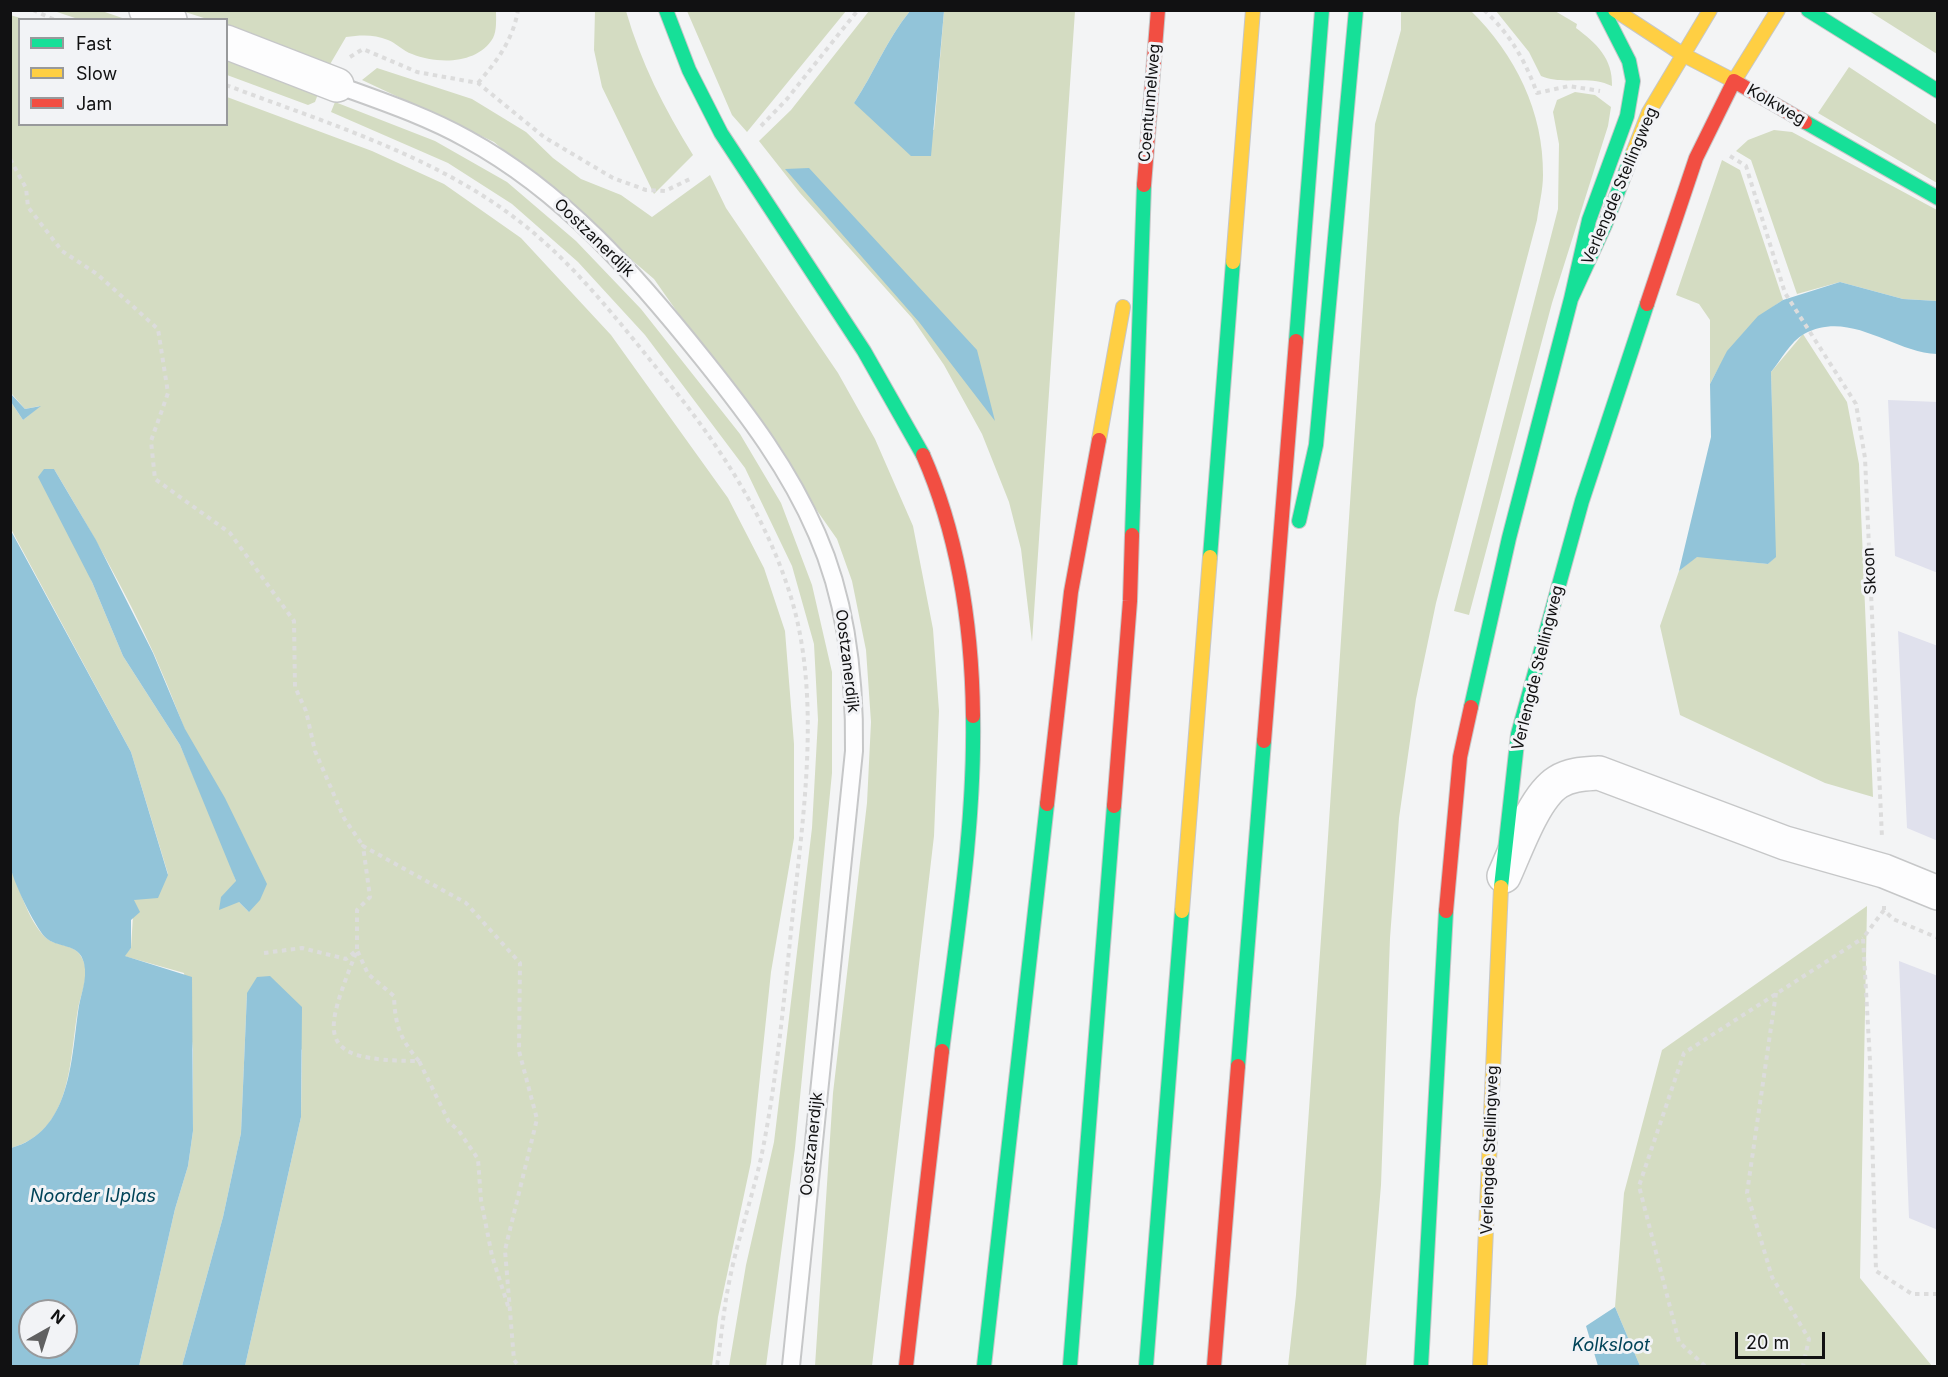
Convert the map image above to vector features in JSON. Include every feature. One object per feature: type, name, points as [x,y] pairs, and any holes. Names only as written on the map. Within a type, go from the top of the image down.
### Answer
[{"type":"main road","points":[[666,10],[690,70],[721,134],[864,351],[915,437],[940,494],[958,570],[972,652],[974,756],[966,858],[924,1186],[906,1366]]},
{"type":"main road","name":"Coentunnelweg","points":[[1143,196],[1158,10]]},
{"type":"main road","points":[[1146,1366],[1253,10]]},
{"type":"main road","points":[[1214,1366],[1322,10]]},
{"type":"main road","points":[[1272,649],[1316,445],[1356,10]]},
{"type":"main road","points":[[1571,299],[1588,220],[1627,116],[1633,81],[1629,61],[1603,10]]},
{"type":"main road","name":"Kolkweg","points":[[1615,10],[1682,54],[1734,81],[1938,198]]},
{"type":"main road","name":"Verlengde Stellingweg","points":[[1421,1366],[1447,885],[1460,757],[1509,538],[1571,299],[1605,225],[1649,112],[1710,10]]},
{"type":"main road","name":"Verlengde Stellingweg","points":[[1480,1366],[1501,881],[1518,734],[1582,501],[1696,158],[1734,81],[1778,10]]},
{"type":"main road","points":[[1808,10],[1938,91]]},
{"type":"main road","points":[[984,1366],[1071,592],[1143,196]]},
{"type":"main road","points":[[1070,1366],[1130,600],[1143,196]]},
{"type":"street","points":[[146,10],[165,18]]},
{"type":"street","name":"Oostzanerdijk","points":[[228,43],[337,85]]},
{"type":"street","points":[[1501,881],[1538,804],[1556,783],[1573,775],[1599,772],[1785,843],[1884,872],[1938,893]]},
{"type":"lane","name":"Oostzanerdijk","points":[[337,85],[433,122],[467,139],[506,163],[592,232],[648,292],[742,407],[787,473],[818,535],[844,618],[852,674],[854,751],[791,1366]]},
{"type":"path","points":[[33,10],[51,18]]},
{"type":"path","points":[[478,83],[497,62],[510,38],[518,10]]},
{"type":"path","points":[[761,126],[787,99],[858,10]]},
{"type":"path","points":[[1484,10],[1501,26],[1524,60],[1537,93]]},
{"type":"path","points":[[319,120],[348,59],[363,50],[417,72],[478,83],[544,137],[613,178],[646,190],[664,191],[690,179]]},
{"type":"path","points":[[228,86],[417,160],[485,198],[519,221],[588,284],[676,391],[723,456],[771,541],[791,597],[804,659],[807,702],[802,827],[772,1090],[761,1158],[728,1289],[717,1366]]},
{"type":"path","points":[[10,159],[26,188],[28,207],[62,251],[97,274],[158,329],[168,393],[151,441],[155,478],[230,533],[294,621],[295,687],[306,711],[315,751],[344,818],[363,846],[370,897],[357,910],[357,950],[334,1008],[332,1022],[338,1045],[352,1056],[390,1061],[419,1061]]},
{"type":"path","name":"Skoon","points":[[1785,292],[1856,404],[1865,458],[1884,872]]},
{"type":"path","points":[[363,846],[466,903],[520,963],[519,1051],[537,1119],[505,1250],[514,1360],[519,1366]]},
{"type":"path","points":[[1705,1366],[1679,1342],[1639,1186],[1684,1053],[1863,938],[1884,910]]},
{"type":"path","points":[[1863,938],[1870,1061],[1876,1270],[1912,1294],[1938,1294]]},
{"type":"path","points":[[264,953],[302,948],[345,959],[357,950]]},
{"type":"path","points":[[357,950],[368,974],[394,996],[395,1017],[403,1043],[419,1061],[449,1122],[459,1131],[478,1159],[481,1200],[492,1256],[511,1317]]},
{"type":"path","points":[[1776,992],[1748,1193],[1772,1277],[1809,1339],[1803,1366]]},
{"type":"green space","points":[[687,10],[846,11],[747,132],[732,115]]},
{"type":"green space","points":[[54,11],[102,11],[122,18],[75,18]]},
{"type":"green space","points":[[182,11],[496,11],[496,25],[493,38],[486,47],[467,58],[433,60],[409,53],[383,38],[356,36],[346,37],[329,66],[228,27],[228,18],[204,18]]},
{"type":"green space","points":[[595,11],[626,11],[654,85],[693,155],[654,194],[602,87],[594,50]]},
{"type":"green space","points":[[869,11],[910,11],[894,33],[854,103],[934,130],[944,11],[1075,11],[1032,642],[1021,549],[1009,502],[982,434],[944,365],[912,318],[800,193],[759,141],[791,110]]},
{"type":"green space","points":[[1401,11],[1471,11],[1487,28],[1513,65],[1532,107],[1542,152],[1543,181],[1537,220],[1436,603],[1416,699],[1399,818],[1390,938],[1381,1185],[1366,1366],[1288,1366],[1296,1295],[1326,867],[1375,124],[1401,30]]},
{"type":"green space","points":[[1496,11],[1555,11],[1577,24],[1576,28],[1590,39],[1606,59],[1612,76],[1612,86],[1594,81],[1559,80],[1541,76],[1529,52]]},
{"type":"green space","points":[[1869,11],[1937,11],[1937,54]]},
{"type":"green space","points":[[10,15],[20,18],[18,18],[18,126],[228,126],[228,97],[372,151],[444,184],[521,238],[611,335],[728,498],[764,568],[785,631],[794,744],[794,838],[771,972],[751,1162],[718,1317],[712,1366],[245,1366],[301,1117],[302,1050],[247,993],[241,1133],[223,1217],[182,1366],[139,1366],[175,1209],[188,1166],[193,1131],[193,1050],[184,973],[124,956],[131,948],[134,900],[168,874],[131,752],[11,529],[11,402],[23,420],[40,406],[25,409],[11,393]],"holes":[[[54,469],[94,537],[154,654],[192,750],[249,912],[239,902],[236,881],[225,849],[180,745],[123,656],[92,582]]]},
{"type":"green space","points":[[228,60],[318,94],[315,102],[308,105],[228,75]]},
{"type":"green space","points":[[1849,67],[1937,125],[1937,183],[1818,113]]},
{"type":"green space","points":[[377,68],[472,99],[526,132],[553,158],[581,179],[621,195],[652,217],[710,175],[726,208],[838,373],[875,439],[913,526],[933,629],[939,711],[934,836],[872,1366],[815,1366],[833,1093],[867,803],[871,722],[866,650],[852,581],[837,539],[654,279],[494,142],[362,80]]},
{"type":"green space","points":[[1575,92],[1595,95],[1611,107],[1608,126],[1552,303],[1469,615],[1454,611],[1558,209],[1559,144],[1553,112],[1557,100]]},
{"type":"green space","points":[[335,102],[435,141],[507,182],[576,241],[641,309],[740,434],[781,503],[812,585],[832,672],[832,773],[795,1148],[766,1366],[729,1366],[746,1265],[774,1142],[812,828],[818,720],[814,644],[792,566],[745,468],[645,335],[578,262],[512,204],[448,163],[331,112]]},
{"type":"green space","points":[[1774,130],[1792,132],[1937,210],[1937,301],[1903,299],[1840,282],[1797,294],[1751,160],[1736,151],[1748,140]]},
{"type":"green space","points":[[1722,160],[1740,170],[1783,300],[1750,327],[1732,347],[1710,384],[1710,320],[1699,304],[1676,295]]},
{"type":"green space","points":[[1803,334],[1847,402],[1859,464],[1873,797],[1825,783],[1680,715],[1660,626],[1679,571],[1697,556],[1768,564],[1775,557],[1771,372]]},
{"type":"green space","points":[[10,867],[29,913],[39,930],[55,943],[76,950],[83,960],[86,972],[69,1071],[57,1110],[46,1126],[31,1139],[11,1148]]},
{"type":"green space","points":[[1867,906],[1860,1278],[1932,1366],[1640,1366],[1615,1307],[1624,1193],[1662,1050]]},
{"type":"water","points":[[910,11],[944,11],[931,156],[911,156],[854,103],[894,33]]},
{"type":"water","points":[[809,168],[977,350],[995,421],[919,322],[785,169]]},
{"type":"water","points":[[1840,282],[1903,299],[1937,301],[1937,354],[1920,352],[1871,334],[1838,326],[1821,328],[1799,337],[1771,372],[1776,557],[1768,564],[1697,557],[1679,571],[1711,437],[1710,384],[1727,351],[1758,316],[1783,300]]},
{"type":"water","points":[[10,393],[25,409],[41,406],[23,420],[11,402]]},
{"type":"water","points":[[44,469],[54,469],[96,540],[153,653],[185,729],[225,798],[267,884],[260,900],[249,912],[239,902],[219,910],[221,897],[236,881],[180,745],[123,656],[92,582],[38,477]]},
{"type":"water","name":"Noorder IJplas","points":[[10,529],[131,752],[168,875],[158,898],[134,900],[140,912],[131,920],[131,948],[125,956],[192,977],[193,1131],[188,1166],[175,1209],[139,1366],[11,1366],[11,1148],[31,1140],[45,1127],[64,1093],[85,975],[84,963],[77,952],[50,941],[41,932],[11,871]]},
{"type":"water","points":[[270,976],[302,1007],[301,1117],[245,1366],[182,1366],[223,1217],[241,1133],[247,993],[257,977]]},
{"type":"water","name":"Kolksloot","points":[[1615,1307],[1640,1366],[1598,1366],[1586,1326]]},
{"type":"building","points":[[1888,400],[1938,402],[1938,573],[1895,556]]},
{"type":"building","points":[[1898,631],[1938,646],[1938,841],[1907,828]]},
{"type":"building","points":[[1899,961],[1938,976],[1938,1230],[1909,1218]]},
{"type":"traffic: fast","points":[[666,10],[689,70],[721,133],[864,351],[923,455]]},
{"type":"traffic: fast","points":[[1296,341],[1322,10]]},
{"type":"traffic: fast","points":[[1299,521],[1316,445],[1356,10]]},
{"type":"traffic: fast","points":[[1571,299],[1589,220],[1627,116],[1633,81],[1629,61],[1603,10]]},
{"type":"traffic: fast","points":[[1808,10],[1938,91]]},
{"type":"traffic: fast","points":[[1805,122],[1938,198]]},
{"type":"traffic: fast","points":[[1471,707],[1509,538],[1571,299],[1605,225],[1633,153]]},
{"type":"traffic: fast","points":[[1132,535],[1144,185]]},
{"type":"traffic: fast","points":[[1210,557],[1233,262]]},
{"type":"traffic: fast","points":[[1501,887],[1518,734],[1582,501],[1647,304]]},
{"type":"traffic: fast","points":[[942,1051],[968,842],[973,716]]},
{"type":"traffic: fast","points":[[1238,1066],[1264,741]]},
{"type":"traffic: fast","points":[[984,1366],[1047,804]]},
{"type":"traffic: fast","points":[[1070,1366],[1114,806]]},
{"type":"traffic: fast","points":[[1146,1366],[1182,911]]},
{"type":"traffic: fast","points":[[1421,1366],[1446,911]]},
{"type":"traffic: slow","points":[[1233,262],[1253,10]]},
{"type":"traffic: slow","points":[[1615,10],[1682,54],[1734,81],[1778,10]]},
{"type":"traffic: slow","points":[[1633,153],[1649,112],[1710,10]]},
{"type":"traffic: slow","points":[[1099,440],[1123,307]]},
{"type":"traffic: slow","points":[[1182,911],[1210,557]]},
{"type":"traffic: slow","points":[[1480,1366],[1501,887]]},
{"type":"traffic: jam","points":[[1144,185],[1158,10]]},
{"type":"traffic: jam","points":[[1647,304],[1696,158],[1734,81],[1805,122]]},
{"type":"traffic: jam","points":[[1264,741],[1296,341]]},
{"type":"traffic: jam","points":[[1047,804],[1071,592],[1099,440]]},
{"type":"traffic: jam","points":[[923,455],[946,518],[961,582],[970,649],[973,716]]},
{"type":"traffic: jam","points":[[1114,806],[1130,601],[1132,535]]},
{"type":"traffic: jam","points":[[1446,911],[1460,757],[1471,707]]},
{"type":"traffic: jam","points":[[906,1366],[942,1051]]},
{"type":"traffic: jam","points":[[1214,1366],[1238,1066]]}]
